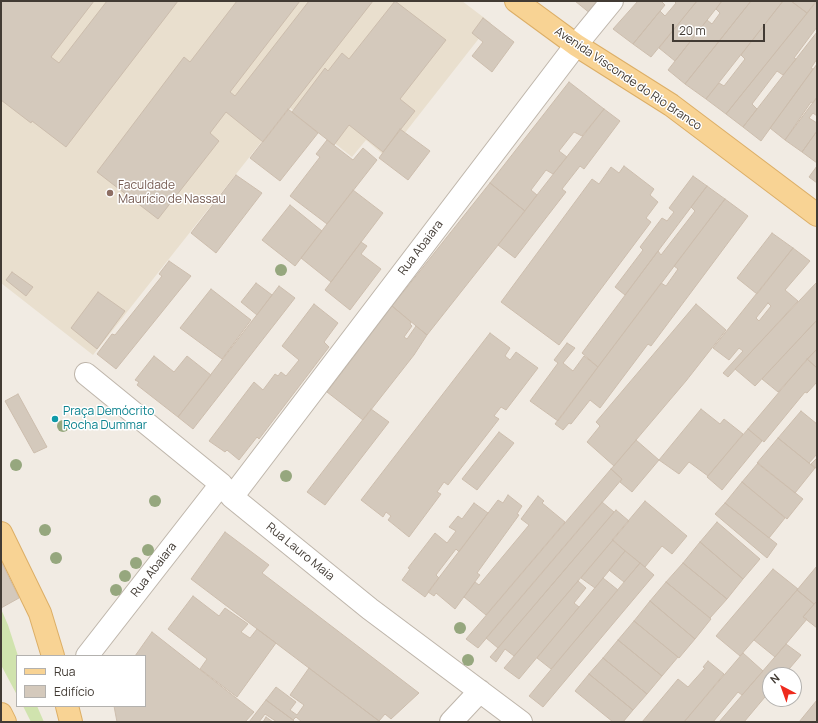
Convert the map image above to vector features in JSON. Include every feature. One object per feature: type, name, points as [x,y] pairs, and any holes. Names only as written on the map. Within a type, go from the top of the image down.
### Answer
[{"type":"main road","name":"Avenida Visconde do Rio Branco","points":[[516,1],[576,45],[671,105],[817,215]]},
{"type":"main road","points":[[1,533],[40,614],[53,655]]},
{"type":"main road","points":[[67,707],[71,722]]},
{"type":"main road","points":[[1,714],[4,722]]},
{"type":"street","name":"Rua Abaiara","points":[[87,655],[226,490],[612,1]]},
{"type":"street","name":"Rua Lauro Maia","points":[[86,374],[370,609],[521,722]]},
{"type":"street","points":[[451,722],[480,691]]},
{"type":"shaded area","name":"Faculdade Maurício de Nassau","points":[[1,1],[462,1],[491,23],[386,157],[366,140],[352,157],[289,107],[93,355],[1,283]]},
{"type":"green space","points":[[1,609],[18,655],[16,655],[16,693],[1,665]]},
{"type":"green space","points":[[24,707],[37,707],[44,722],[31,722]]},
{"type":"building","points":[[1,1],[94,1],[51,57],[59,63],[107,1],[178,1],[66,147],[1,100]]},
{"type":"building","points":[[237,1],[300,1],[230,92],[235,96],[309,1],[373,1],[263,142],[226,112],[210,133],[219,141],[158,219],[97,172],[184,57],[190,62]]},
{"type":"building","points":[[395,1],[446,40],[400,99],[415,111],[383,152],[349,125],[334,145],[292,112],[325,68],[328,71],[342,53],[349,59]]},
{"type":"building","points":[[575,1],[601,1],[591,14]]},
{"type":"building","points":[[638,1],[661,1],[665,5],[633,44],[613,29]]},
{"type":"building","points":[[674,1],[697,1],[651,57],[633,44],[660,11],[665,16],[676,3]]},
{"type":"building","points":[[697,1],[722,1],[675,61],[659,48]]},
{"type":"building","points":[[722,1],[751,1],[685,84],[668,70],[707,20],[712,24],[720,13],[716,9]]},
{"type":"building","points":[[751,1],[783,1],[706,99],[685,84]]},
{"type":"building","points":[[783,1],[791,1],[807,13],[726,114],[706,99],[719,83],[724,86],[745,59],[741,55]]},
{"type":"building","points":[[791,1],[816,1],[807,13]]},
{"type":"building","points":[[817,1],[817,27],[794,58],[796,59],[783,75],[777,71],[752,104],[757,109],[743,127],[726,114]]},
{"type":"building","points":[[483,18],[514,42],[492,72],[472,56],[483,42],[472,33]]},
{"type":"building","points":[[817,32],[817,59],[811,68],[813,69],[761,141],[743,127]]},
{"type":"building","points":[[817,64],[817,97],[813,103],[811,102],[785,140],[770,128]]},
{"type":"building","points":[[569,82],[604,109],[582,136],[574,132],[559,151],[567,157],[553,174],[546,170],[531,190],[537,195],[525,211],[490,183]]},
{"type":"building","points":[[817,97],[817,116],[813,113],[809,118],[817,123],[817,131],[802,152],[785,140]]},
{"type":"building","points":[[288,109],[318,133],[280,181],[250,158]]},
{"type":"building","points":[[604,109],[620,121],[584,169],[580,166],[562,189],[566,192],[515,258],[498,245]]},
{"type":"building","points":[[400,129],[430,151],[408,180],[379,158]]},
{"type":"building","points":[[817,131],[817,163],[802,152]]},
{"type":"building","points":[[327,140],[353,160],[363,148],[377,160],[327,224],[290,196],[320,157],[316,154]]},
{"type":"building","points":[[624,166],[654,189],[650,195],[658,202],[646,218],[651,222],[559,345],[501,302],[592,179],[599,184],[611,167],[619,173]]},
{"type":"building","points":[[817,166],[817,183],[809,177]]},
{"type":"building","points":[[236,175],[262,193],[216,253],[191,233]]},
{"type":"building","points":[[693,176],[707,186],[625,295],[615,287],[643,250],[640,247],[662,218],[667,221],[674,212],[669,208]]},
{"type":"building","points":[[490,183],[525,211],[427,335],[392,306]]},
{"type":"building","points":[[707,186],[725,199],[598,367],[582,353],[658,251],[661,255],[695,211],[691,207]]},
{"type":"building","points":[[353,190],[383,213],[331,282],[301,258]]},
{"type":"building","points":[[725,199],[748,216],[651,346],[648,344],[600,408],[590,400],[571,424],[569,423],[563,430],[555,424],[661,283],[666,286],[678,269],[674,266]]},
{"type":"building","points":[[290,205],[322,231],[295,266],[262,240]]},
{"type":"building","points":[[772,233],[793,248],[757,294],[737,278]]},
{"type":"building","points":[[361,242],[367,246],[361,254],[381,269],[350,310],[325,290]]},
{"type":"building","points":[[793,248],[810,261],[785,290],[798,301],[728,377],[723,373],[743,351],[739,348],[729,360],[713,348]],"holes":[[[768,303],[771,306],[759,321],[756,318]]]},
{"type":"building","points":[[169,261],[191,276],[116,369],[97,354],[112,334],[115,335],[162,276],[159,274]]},
{"type":"building","points":[[12,272],[33,287],[26,296],[6,280]]},
{"type":"building","points":[[817,282],[817,320],[755,386],[735,369]]},
{"type":"building","points":[[256,283],[272,295],[257,315],[241,302]]},
{"type":"building","points":[[279,286],[295,298],[193,429],[178,417]]},
{"type":"building","points":[[211,289],[251,320],[222,359],[180,328]]},
{"type":"building","points":[[98,292],[125,311],[97,349],[71,328]]},
{"type":"building","points":[[314,304],[338,323],[324,342],[329,347],[259,439],[257,437],[239,460],[227,450],[225,452],[209,441],[254,382],[263,390],[275,374],[278,376],[281,372],[286,376],[299,360],[282,346]]},
{"type":"building","points":[[696,304],[726,330],[686,381],[614,466],[587,442],[600,426],[596,422]]},
{"type":"building","points":[[392,306],[411,322],[410,324],[412,326],[404,337],[407,339],[416,326],[427,335],[414,355],[363,420],[327,392]]},
{"type":"building","points":[[817,320],[817,349],[778,392],[762,379]]},
{"type":"building","points":[[490,333],[510,348],[505,356],[510,360],[516,352],[538,368],[506,410],[501,407],[494,416],[499,419],[448,485],[444,482],[437,492],[441,494],[409,537],[388,520],[391,516],[386,512],[383,517],[361,500]]},
{"type":"building","points":[[567,343],[575,348],[563,363],[573,371],[584,356],[598,367],[558,421],[530,401],[558,363],[554,360]]},
{"type":"building","points":[[817,349],[817,368],[807,359]]},
{"type":"building","points":[[154,356],[174,372],[187,356],[211,375],[178,417],[137,385],[139,382],[135,380]]},
{"type":"building","points":[[807,359],[817,368],[817,382],[807,393],[805,392],[764,442],[748,429]]},
{"type":"building","points":[[18,394],[47,447],[34,453],[5,401]]},
{"type":"building","points":[[371,409],[389,422],[325,505],[307,492]]},
{"type":"building","points":[[701,409],[720,424],[724,419],[743,434],[708,476],[689,462],[679,474],[659,460]]},
{"type":"building","points":[[801,411],[817,424],[817,454],[809,463],[778,438]]},
{"type":"building","points":[[748,429],[762,441],[722,490],[707,477]]},
{"type":"building","points":[[499,432],[514,443],[477,490],[462,479]]},
{"type":"building","points":[[778,438],[815,468],[795,493],[757,463]]},
{"type":"building","points":[[636,440],[659,460],[632,492],[620,482],[622,479],[611,469]]},
{"type":"building","points":[[817,458],[817,469],[811,464]]},
{"type":"building","points":[[758,463],[803,499],[787,519],[742,482]]},
{"type":"building","points":[[611,469],[622,479],[589,518],[478,648],[466,639]]},
{"type":"building","points":[[742,482],[785,518],[769,538],[725,503]]},
{"type":"building","points":[[508,495],[522,506],[517,514],[519,515],[477,573],[480,575],[455,609],[436,593],[434,596],[428,592],[498,500],[503,503]]},
{"type":"building","points":[[538,496],[544,501],[542,503],[565,522],[486,615],[464,597],[475,582],[479,585],[529,525],[521,519]]},
{"type":"building","points":[[645,501],[687,536],[672,554],[662,546],[645,567],[612,540]]},
{"type":"building","points":[[602,502],[614,512],[498,648],[486,638]]},
{"type":"building","points":[[474,503],[488,513],[459,552],[456,549],[436,575],[439,578],[425,597],[402,580],[410,569],[408,568],[435,533],[447,543],[456,531],[449,527],[458,516],[462,519]]},
{"type":"building","points":[[725,503],[777,544],[767,558],[715,514]]},
{"type":"building","points":[[616,510],[629,521],[514,656],[505,649],[496,662],[490,657]]},
{"type":"building","points":[[717,522],[760,559],[743,579],[700,542]]},
{"type":"building","points":[[225,532],[269,565],[262,573],[419,693],[391,719],[385,714],[379,721],[191,579]]},
{"type":"building","points":[[613,540],[625,551],[595,588],[581,578]]},
{"type":"building","points":[[700,542],[743,579],[727,599],[683,563]]},
{"type":"building","points":[[625,551],[640,563],[624,582],[609,570]]},
{"type":"building","points":[[1,561],[19,598],[1,608]]},
{"type":"building","points":[[640,563],[654,575],[543,707],[529,696]]},
{"type":"building","points":[[683,563],[727,599],[710,618],[666,582]]},
{"type":"building","points":[[817,566],[817,601],[814,604],[797,590]]},
{"type":"building","points":[[773,569],[798,589],[740,656],[716,636]]},
{"type":"building","points":[[603,578],[618,590],[551,669],[537,658]]},
{"type":"building","points":[[578,581],[586,588],[574,603],[579,607],[519,679],[504,668]]},
{"type":"building","points":[[666,582],[711,619],[695,639],[650,601]]},
{"type":"building","points":[[797,590],[814,604],[803,617],[807,619],[775,657],[754,640]]},
{"type":"building","points":[[193,596],[219,616],[225,608],[248,624],[241,632],[250,638],[257,629],[276,643],[237,697],[200,669],[207,659],[168,629]]},
{"type":"building","points":[[650,601],[695,639],[679,658],[634,621]]},
{"type":"building","points":[[817,601],[817,628],[803,617]]},
{"type":"building","points":[[634,621],[678,657],[662,676],[618,640]]},
{"type":"building","points":[[152,632],[254,712],[245,722],[117,722],[114,707],[146,707],[146,655],[136,655]]},
{"type":"building","points":[[618,640],[662,676],[647,694],[603,658]]},
{"type":"building","points":[[786,644],[801,655],[791,667],[766,667]]},
{"type":"building","points":[[743,653],[762,670],[762,672],[742,695],[738,692],[713,722],[684,722]]},
{"type":"building","points":[[603,658],[647,694],[633,710],[589,674]]},
{"type":"building","points":[[708,661],[724,674],[684,722],[642,722],[678,679],[688,687],[705,668],[703,667]]},
{"type":"building","points":[[309,668],[381,722],[302,722],[296,717],[293,720],[266,700],[276,687],[296,702],[290,710],[297,715],[304,705],[290,695]]},
{"type":"building","points":[[762,672],[762,701],[744,722],[719,722]]},
{"type":"building","points":[[589,674],[633,710],[623,722],[613,722],[575,691]]},
{"type":"building","points":[[266,700],[295,722],[277,722],[265,714],[259,722],[249,722]]},
{"type":"building","points":[[817,700],[817,722],[799,722]]},
{"type":"building","points":[[266,717],[273,722],[263,722]]},
{"type":"place","name":"Faculdade Maurício de Nassau","points":[[110,193]]},
{"type":"place","name":"Praça Demócrito Rocha Dummar","points":[[55,419]]}]
